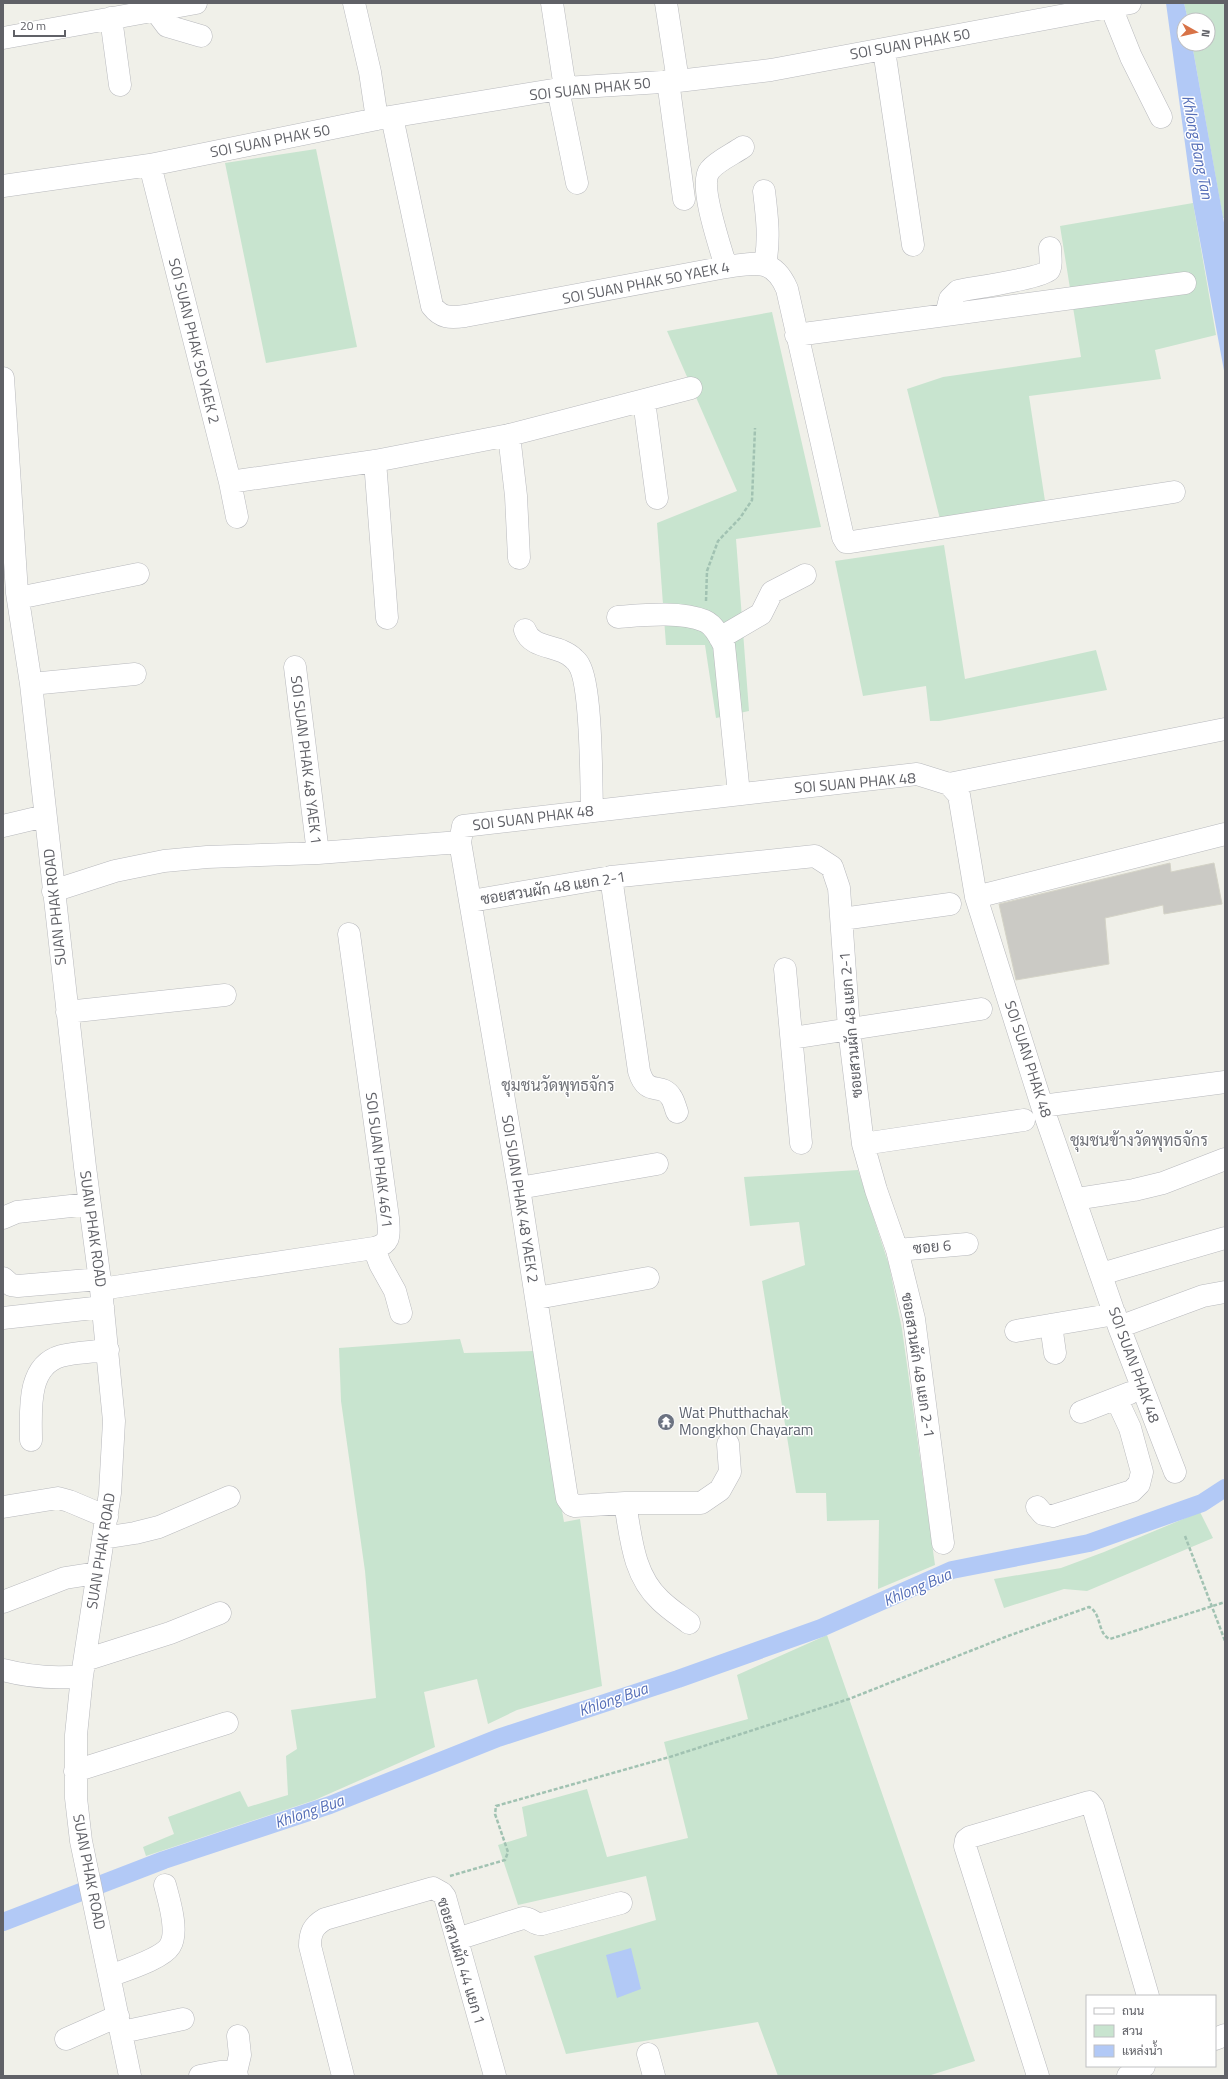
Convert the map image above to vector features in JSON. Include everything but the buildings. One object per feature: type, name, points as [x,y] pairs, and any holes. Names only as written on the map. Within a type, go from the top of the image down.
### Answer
[{"type":"street","points":[[3,38],[196,3]]},
{"type":"street","name":"SOI SUAN PHAK 50 YAEK 4","points":[[354,3],[370,72],[384,118],[432,306],[442,316],[452,318],[472,315],[726,267],[751,263],[765,264]]},
{"type":"street","points":[[552,3],[562,89],[577,183]]},
{"type":"street","points":[[666,3],[684,199]]},
{"type":"street","points":[[1120,5],[1131,57],[1161,116]]},
{"type":"street","name":"SOI SUAN PHAK 50","points":[[3,186],[150,165],[384,118],[562,89],[673,81],[771,70],[1120,5]]},
{"type":"street","points":[[155,10],[167,26],[201,36]]},
{"type":"street","points":[[111,18],[120,84]]},
{"type":"street","points":[[884,50],[913,245]]},
{"type":"street","points":[[726,267],[707,197],[706,177],[710,170],[743,147]]},
{"type":"street","name":"SOI SUAN PHAK 50 YAEK 2","points":[[150,165],[230,482],[237,517]]},
{"type":"street","points":[[764,191],[769,228],[768,250],[765,264],[774,269],[782,278],[787,289],[796,336],[843,538],[846,542],[1174,492]]},
{"type":"street","points":[[946,315],[950,300],[958,291],[1035,276],[1047,271],[1050,268],[1050,248]]},
{"type":"street","points":[[796,336],[1185,283]]},
{"type":"street","name":"SUAN PHAK ROAD","points":[[3,378],[13,591],[32,684],[53,891],[89,1204],[102,1292],[114,1421],[112,1470],[105,1528],[83,1668],[76,1735],[76,1798],[81,1841],[130,2076]]},
{"type":"street","points":[[230,482],[375,461],[509,435],[691,388]]},
{"type":"street","points":[[644,401],[657,498]]},
{"type":"street","points":[[509,435],[516,496],[519,558]]},
{"type":"street","points":[[375,461],[387,618]]},
{"type":"street","points":[[13,591],[138,574]]},
{"type":"street","points":[[720,638],[761,614],[772,592],[805,575]]},
{"type":"street","points":[[618,617],[666,614],[706,621],[720,638],[724,645],[739,794]]},
{"type":"street","points":[[525,630],[528,638],[534,642],[559,650],[571,656],[579,665],[587,694],[592,811]]},
{"type":"street","name":"SOI SUAN PHAK 48 YAEK 1","points":[[295,667],[318,853]]},
{"type":"street","points":[[32,684],[135,674]]},
{"type":"street","points":[[949,784],[1225,729]]},
{"type":"street","name":"SOI SUAN PHAK 48","points":[[53,891],[115,871],[164,862],[207,857],[318,853],[460,842],[464,826],[917,774],[949,784],[959,795],[976,896],[1042,1106],[1076,1199],[1117,1321],[1175,1472]]},
{"type":"street","points":[[3,826],[45,816]]},
{"type":"street","points":[[976,896],[1225,834]]},
{"type":"street","name":"SOI SUAN PHAK 48 YAEK 2","points":[[460,842],[519,1188],[566,1491],[569,1502],[575,1506],[625,1503]]},
{"type":"street","name":"ซอยสวนผัก 48 แยก 2-1","points":[[471,901],[611,877],[815,856],[832,867],[839,888],[849,1029],[863,1144],[876,1190],[897,1250],[914,1319],[942,1543]]},
{"type":"street","points":[[611,877],[638,1071],[642,1082],[647,1086],[662,1089],[671,1097],[677,1112]]},
{"type":"street","points":[[842,920],[950,904]]},
{"type":"street","name":"SOI SUAN PHAK 46/1","points":[[102,1292],[374,1248],[383,1246],[387,1242],[389,1234],[388,1218],[349,934]]},
{"type":"street","points":[[785,969],[801,1143]]},
{"type":"street","points":[[67,1012],[225,995]]},
{"type":"street","points":[[792,1038],[981,1009]]},
{"type":"street","points":[[1042,1106],[1225,1082]]},
{"type":"street","points":[[863,1144],[1024,1120]]},
{"type":"street","points":[[1076,1199],[1134,1190],[1163,1183],[1225,1159]]},
{"type":"street","points":[[519,1188],[657,1164]]},
{"type":"street","points":[[3,1218],[17,1212],[89,1204]]},
{"type":"street","points":[[1101,1274],[1225,1238]]},
{"type":"street","name":"ซอย 6","points":[[897,1250],[967,1244]]},
{"type":"street","points":[[374,1248],[380,1264],[395,1291],[400,1313]]},
{"type":"street","points":[[3,1278],[11,1285],[18,1286],[102,1292]]},
{"type":"street","points":[[536,1298],[648,1278]]},
{"type":"street","points":[[3,1318],[102,1292]]},
{"type":"street","points":[[1016,1331],[1051,1325],[1117,1321],[1204,1296],[1225,1292]]},
{"type":"street","points":[[1051,1325],[1055,1353]]},
{"type":"street","points":[[31,1440],[31,1401],[39,1372],[60,1356],[108,1350]]},
{"type":"street","points":[[1081,1412],[1117,1400],[1142,1388]]},
{"type":"street","points":[[1037,1506],[1043,1514],[1053,1516],[1132,1491],[1139,1484],[1142,1472],[1130,1428],[1117,1400]]},
{"type":"street","points":[[690,1623],[660,1600],[648,1586],[635,1557],[625,1503],[701,1502],[720,1490],[730,1472],[728,1444]]},
{"type":"street","points":[[3,1507],[58,1498],[69,1501],[105,1528],[135,1533],[158,1527],[229,1497]]},
{"type":"street","points":[[3,1602],[65,1578],[97,1573]]},
{"type":"street","points":[[3,1670],[42,1678],[83,1668],[220,1613]]},
{"type":"street","points":[[75,1771],[227,1723]]},
{"type":"street","points":[[1038,2076],[965,1846],[966,1840],[970,1837],[1090,1802],[1093,1807],[1148,1995]]},
{"type":"street","points":[[110,1976],[162,1954],[170,1945],[173,1933],[173,1921],[166,1885]]},
{"type":"street","name":"ซอยสวนผัก 44 แยก 1","points":[[343,2076],[310,1946],[311,1933],[319,1923],[325,1919],[429,1888],[438,1890],[444,1897],[495,2076]]},
{"type":"street","points":[[457,1939],[524,1918],[528,1918],[534,1923],[542,1924],[621,1903]]},
{"type":"street","points":[[66,2039],[120,2024],[183,2018]]},
{"type":"street","points":[[200,2076],[220,2072],[237,2074],[240,2055],[238,2036]]},
{"type":"street","points":[[648,2054],[654,2076]]},
{"type":"street","points":[[1128,2076],[1142,2067]]},
{"type":"path","points":[[706,621],[707,571],[718,541],[740,518],[752,500],[755,428]]},
{"type":"path","points":[[1185,1536],[1225,1641]]},
{"type":"path","points":[[438,1890],[450,1875],[505,1860],[508,1856],[508,1852],[494,1814],[496,1806],[673,1756],[849,1699],[1008,1636],[1089,1607],[1096,1611],[1105,1636],[1110,1639],[1225,1602]]},
{"type":"green space","points":[[1184,3],[1225,3],[1225,218],[1223,218],[1193,52],[1216,52],[1216,12],[1186,12]]},
{"type":"green space","points":[[316,149],[357,347],[266,363],[225,163]]},
{"type":"green space","points":[[1193,203],[1216,335],[1155,350],[1161,379],[1029,396],[1045,501],[940,519],[907,389],[943,377],[1081,357],[1060,226]]},
{"type":"green space","points":[[772,312],[821,527],[736,539],[749,711],[716,718],[705,645],[666,645],[657,523],[737,491],[667,331]]},
{"type":"green space","points":[[944,545],[965,679],[1096,650],[1107,690],[939,721],[930,721],[926,686],[863,696],[835,561]]},
{"type":"green space","points":[[858,1170],[889,1265],[902,1329],[935,1565],[878,1589],[879,1520],[827,1521],[826,1493],[796,1493],[762,1281],[805,1265],[799,1222],[750,1226],[744,1177]]},
{"type":"green space","points":[[460,1339],[464,1353],[534,1351],[564,1522],[580,1519],[602,1686],[517,1710],[488,1724],[477,1679],[424,1692],[435,1747],[315,1800],[146,1856],[143,1847],[174,1834],[168,1817],[240,1791],[248,1807],[288,1795],[286,1756],[297,1749],[291,1710],[376,1698],[365,1571],[341,1401],[339,1348]]},
{"type":"green space","points":[[1200,1512],[1213,1538],[1087,1591],[1064,1589],[1004,1608],[994,1579],[1061,1568],[1104,1552]]},
{"type":"green space","points":[[827,1635],[975,2061],[928,2076],[778,2076],[758,2022],[566,2054],[534,1956],[656,1920],[646,1876],[518,1905],[498,1845],[527,1836],[522,1807],[587,1789],[607,1857],[688,1838],[664,1742],[748,1719],[737,1675]]},
{"type":"water","name":"Khlong Bang Tan","points":[[1166,3],[1184,3],[1186,12],[1176,12],[1176,52],[1193,52],[1225,228],[1225,376],[1193,203]]},
{"type":"water","points":[[631,1948],[641,1989],[617,1998],[606,1955]]},
{"type":"waterway","name":"Khlong Bua","points":[[3,1922],[164,1860],[330,1805],[498,1738],[678,1679],[821,1628],[952,1570],[1089,1543],[1202,1503],[1225,1488]]},
{"type":"place","name":"Wat Phutthachak Mongkhon Chayaram","points":[[666,1422]]},
{"type":"district","name":"ชุมชนวัดพุทธจักร","points":[[558,1085]]},
{"type":"district","name":"ชุมชนข้างวัดพุทธจักร","points":[[1139,1140]]}]
